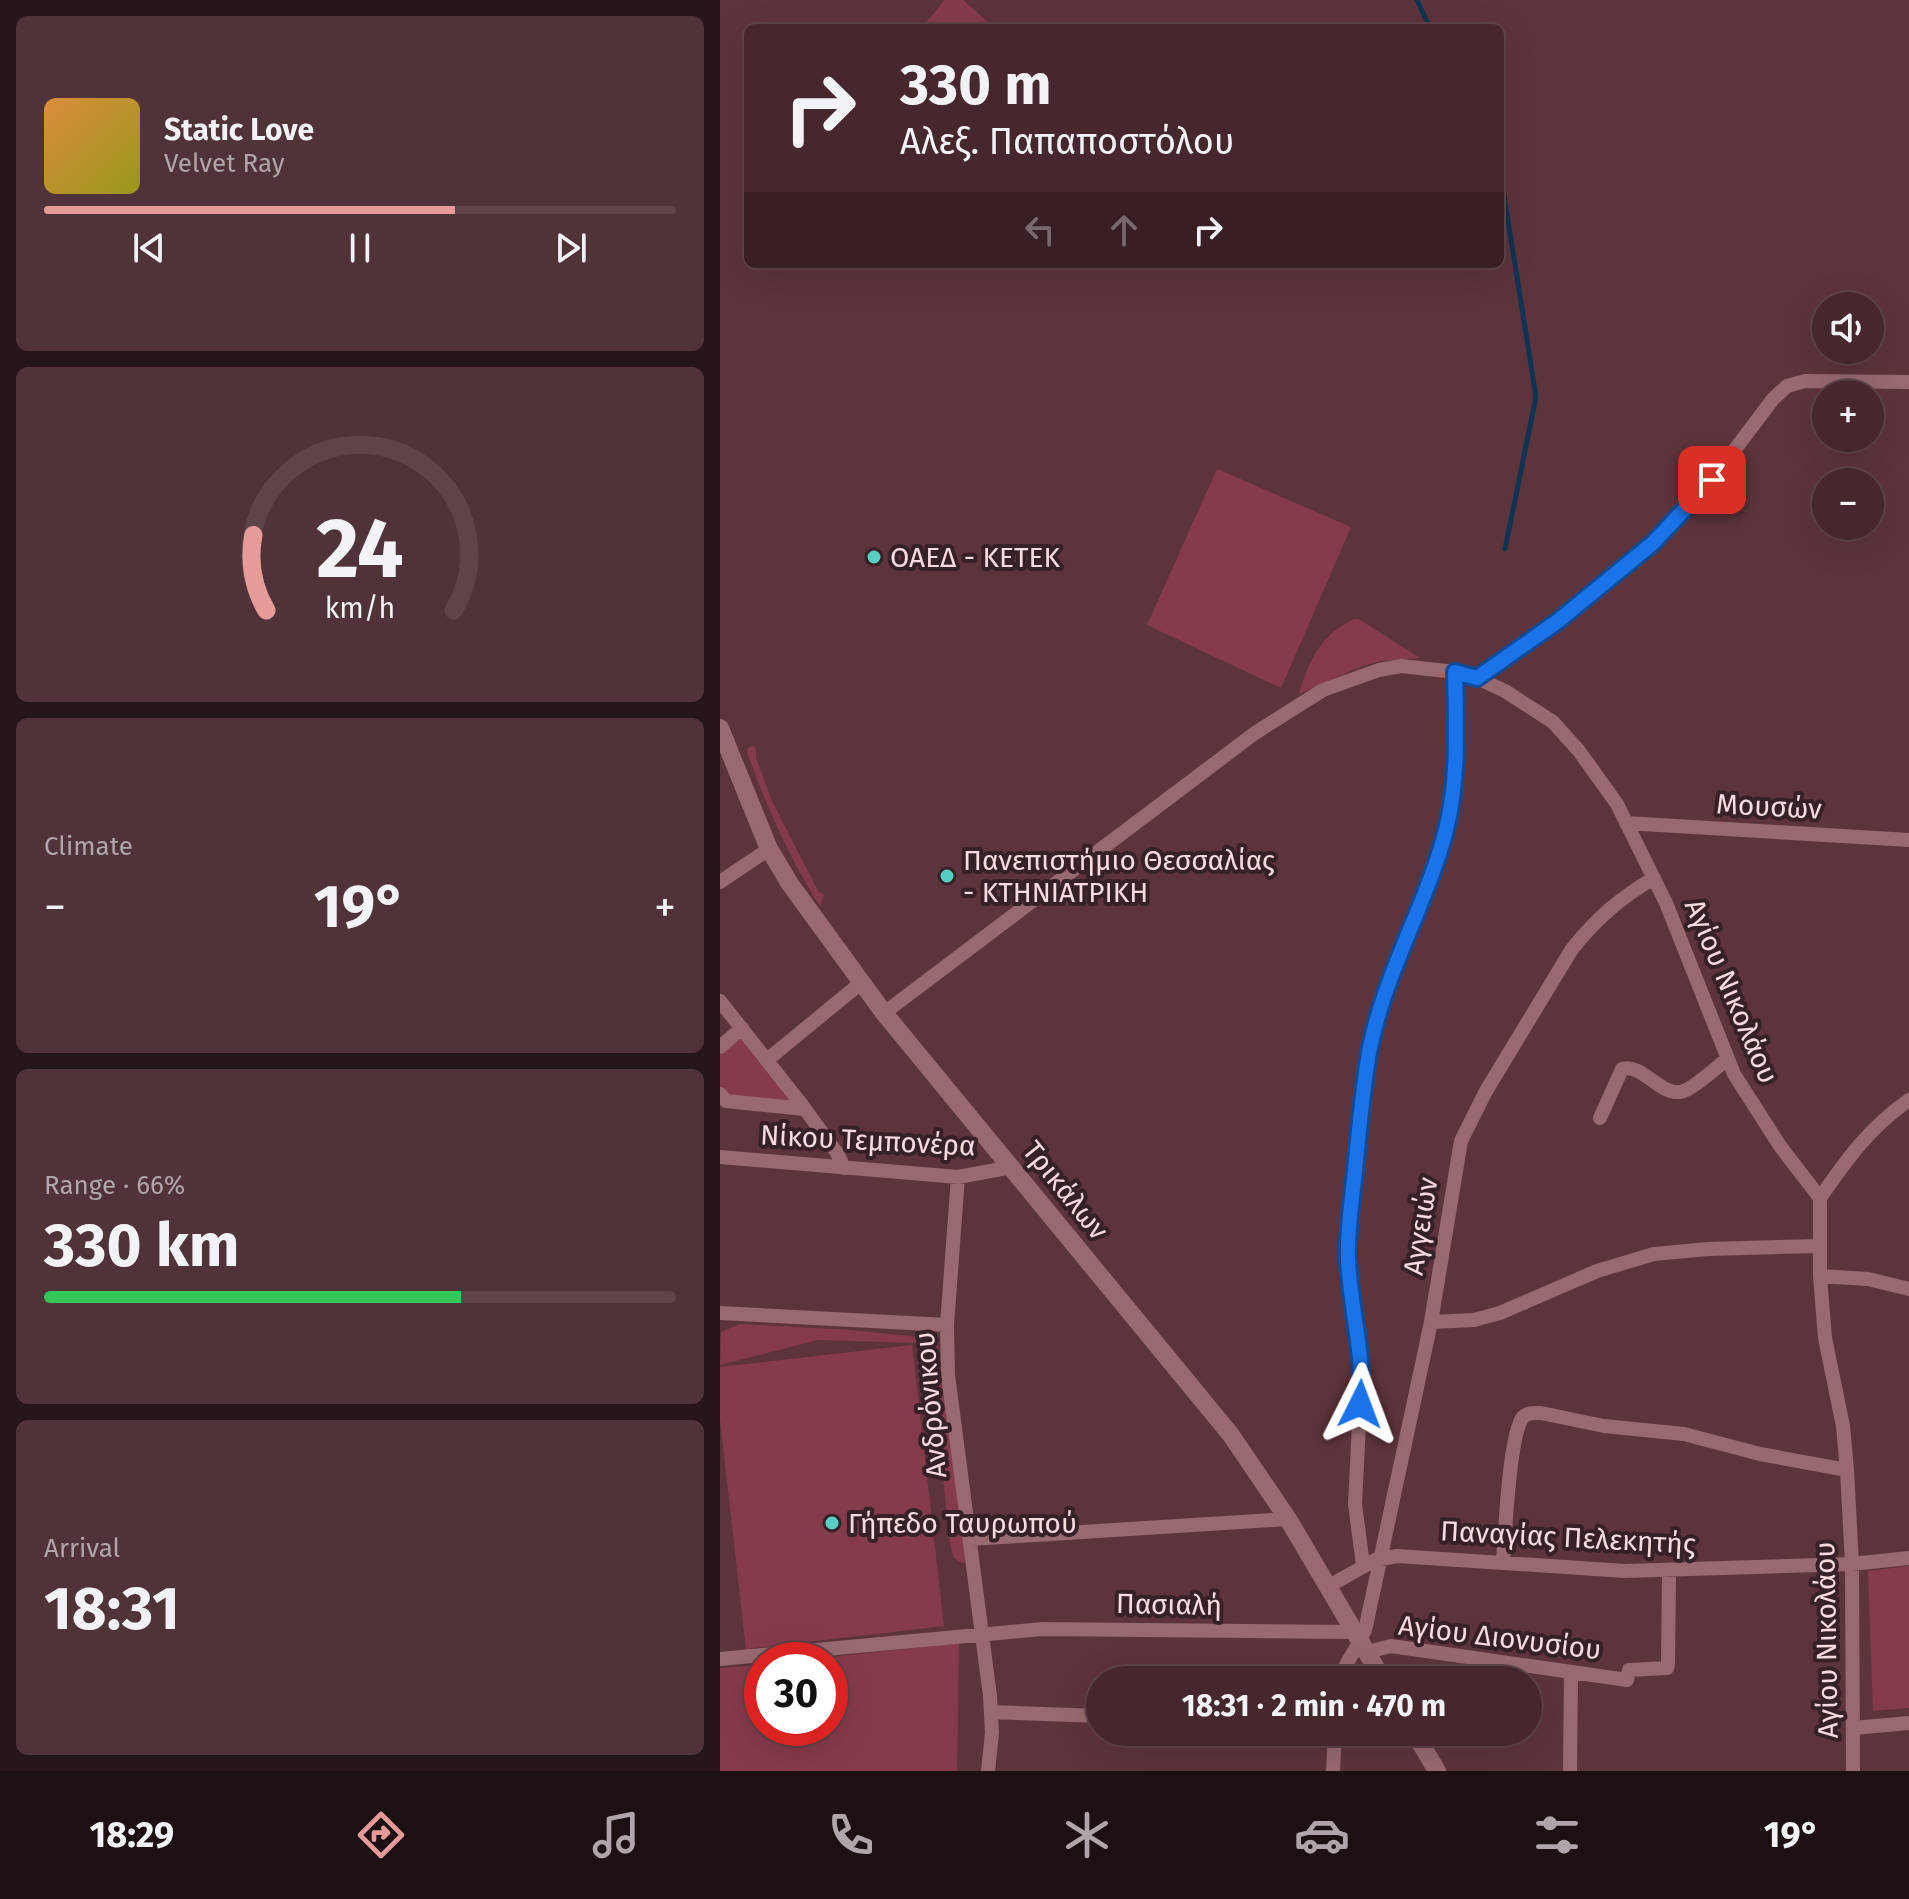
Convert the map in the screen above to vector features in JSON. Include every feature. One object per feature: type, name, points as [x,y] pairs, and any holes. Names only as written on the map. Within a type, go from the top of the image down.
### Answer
[{"type":"main road","name":"Τρικάλων","points":[[720,728],[769,849],[790,884],[884,1013],[1220,1420],[1288,1519],[1375,1666]]},
{"type":"main road","points":[[1422,1746],[1437,1771]]},
{"type":"street","points":[[1477,678],[1558,621],[1653,543],[1699,497],[1766,408],[1787,386],[1805,381],[1909,382]]},
{"type":"street","name":"Αγίου Νικολάου","points":[[884,1013],[1286,711],[1340,682],[1401,666],[1455,672],[1477,678],[1514,696],[1553,722],[1579,751],[1617,804],[1654,878],[1727,1059],[1750,1101],[1820,1198],[1820,1276],[1825,1338],[1843,1426],[1847,1470],[1852,1564],[1853,1771]]},
{"type":"street","points":[[1363,1565],[1355,1504],[1362,1364],[1349,1274],[1349,1226],[1364,1088],[1374,1028],[1388,984],[1430,880],[1450,809],[1456,745],[1455,672]]},
{"type":"street","name":"Μουσών","points":[[1626,823],[1909,840]]},
{"type":"street","points":[[720,882],[769,849]]},
{"type":"street","name":"Αγγειών","points":[[1345,1666],[1361,1643],[1381,1558],[1431,1322],[1459,1147],[1466,1126],[1572,949],[1623,896],[1654,878]]},
{"type":"street","points":[[767,1060],[862,982]]},
{"type":"street","points":[[720,1001],[805,1109],[837,1153],[844,1168]]},
{"type":"street","points":[[720,1047],[742,1028]]},
{"type":"street","points":[[1600,1118],[1622,1069],[1632,1068],[1679,1092],[1689,1089],[1727,1059]]},
{"type":"street","points":[[720,1094],[726,1101],[805,1109]]},
{"type":"street","points":[[1820,1198],[1862,1139],[1877,1123],[1909,1100]]},
{"type":"street","name":"Νίκου Τεμπονέρα","points":[[720,1157],[958,1177],[1012,1167]]},
{"type":"street","name":"Ανδρόνικου","points":[[958,1177],[947,1325],[949,1383],[991,1712],[988,1771]]},
{"type":"street","points":[[1431,1322],[1474,1320],[1500,1313],[1597,1271],[1654,1254],[1819,1246]]},
{"type":"street","points":[[1820,1276],[1868,1279],[1909,1289]]},
{"type":"street","points":[[720,1313],[947,1325]]},
{"type":"street","points":[[1503,1562],[1515,1443],[1522,1418],[1532,1413],[1614,1428],[1684,1434],[1760,1454],[1847,1470]]},
{"type":"street","points":[[971,1539],[1288,1519]]},
{"type":"street","name":"Παναγίας Πελεκητής","points":[[1329,1586],[1381,1558],[1414,1556],[1625,1571],[1852,1564],[1909,1558]]},
{"type":"street","name":"Αγίου Διονυσίου","points":[[1361,1643],[1627,1680],[1629,1670],[1667,1668],[1669,1571]]},
{"type":"street","name":"Πασιαλή","points":[[720,1659],[1042,1629],[1361,1643]]},
{"type":"street","points":[[1570,1771],[1571,1672]]},
{"type":"street","points":[[991,1712],[1086,1715]]},
{"type":"street","points":[[1853,1728],[1909,1723]]},
{"type":"street","points":[[1333,1771],[1334,1746]]},
{"type":"shaded area","points":[[945,0],[963,0],[990,24],[924,24]]},
{"type":"shaded area","points":[[1217,469],[1351,527],[1281,688],[1147,625]]},
{"type":"shaded area","points":[[1354,619],[1420,658],[1362,666],[1299,694],[1318,649],[1333,633]]},
{"type":"shaded area","points":[[753,746],[772,801],[818,891],[824,895],[819,905],[788,849],[762,792],[747,752]]},
{"type":"shaded area","points":[[743,1031],[802,1106],[727,1099],[720,1090],[720,1051]]},
{"type":"shaded area","points":[[740,1324],[910,1336],[918,1338],[920,1343],[818,1340],[720,1365],[721,1332]]},
{"type":"shaded area","points":[[937,1341],[966,1562],[962,1563],[954,1558],[951,1549],[928,1344]]},
{"type":"shaded area","name":"Γήπεδο Ταυρωπού","points":[[912,1345],[944,1626],[806,1642],[745,1642],[720,1420],[720,1367]]},
{"type":"shaded area","points":[[1909,1566],[1909,1708],[1873,1711],[1868,1571]]},
{"type":"shaded area","points":[[959,1643],[957,1771],[720,1771],[720,1668],[744,1666],[744,1746],[848,1746],[848,1655]]},
{"type":"waterway","points":[[1417,0],[1428,24]]},
{"type":"waterway","points":[[1504,195],[1536,397],[1505,549]]},
{"type":"place","name":"ΟΑΕΔ - ΚΕΤΕΚ","points":[[874,557]]},
{"type":"place","name":"Πανεπιστήμιο Θεσσαλίας - ΚΤΗΝΙΑΤΡΙΚΗ","points":[[947,876]]},
{"type":"place","name":"Γήπεδο Ταυρωπού","points":[[832,1523]]},
{"type":"route","points":[[1360,1404],[1361,1347],[1349,1274],[1348,1244],[1364,1088],[1374,1028],[1384,994],[1415,920],[1446,829],[1456,745],[1455,672],[1477,678],[1558,621],[1653,543],[1712,480]]}]
